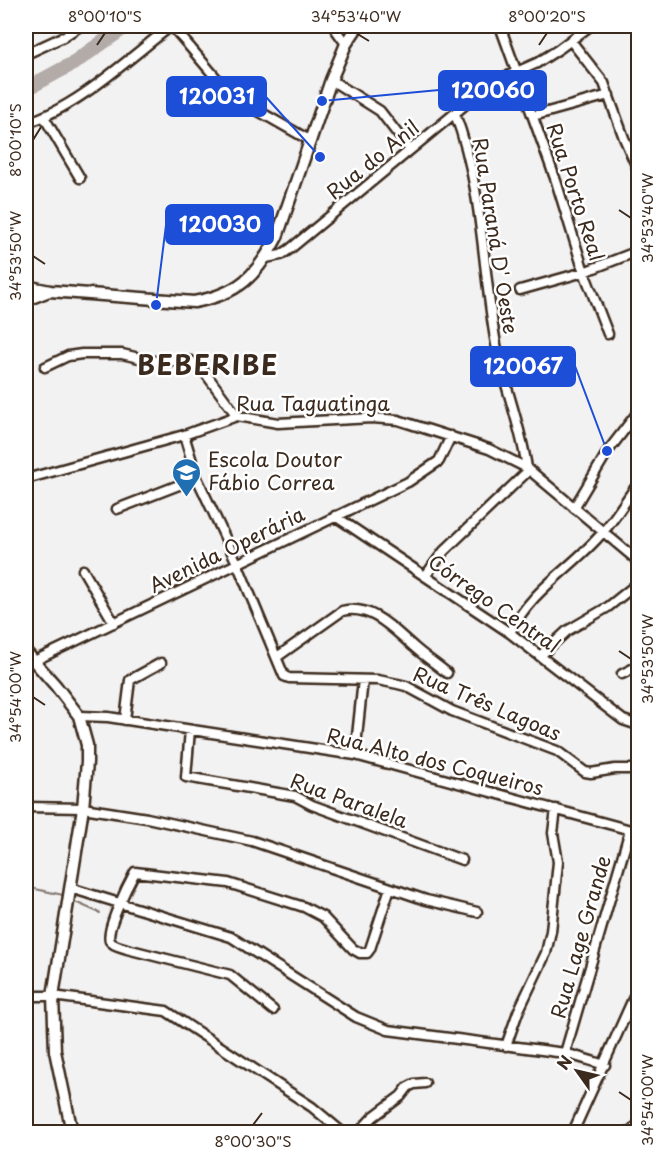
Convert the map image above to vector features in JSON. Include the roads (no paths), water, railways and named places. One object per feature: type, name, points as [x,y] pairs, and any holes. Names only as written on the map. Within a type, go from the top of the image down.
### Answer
[{"type":"main road","points":[[26,286],[50,291],[194,302],[212,298],[239,287],[266,258],[281,228],[331,80],[346,44],[358,26]]},
{"type":"main road","points":[[26,300],[50,291]]},
{"type":"main road","points":[[26,652],[79,716],[87,752],[83,808],[52,996],[55,1051],[72,1132]]},
{"type":"street","points":[[26,54],[63,37],[80,26]]},
{"type":"street","points":[[26,123],[44,117],[68,104],[171,26],[223,86],[239,100],[311,141]]},
{"type":"street","points":[[333,26],[346,44]]},
{"type":"street","name":"Rua Porto Real","points":[[500,26],[556,181],[584,272],[608,334]]},
{"type":"street","name":"Rua do Anil","points":[[266,258],[281,255],[290,249],[477,95],[501,79],[537,63],[590,26]]},
{"type":"street","points":[[571,41],[597,74],[609,95],[624,138],[639,170]]},
{"type":"street","points":[[331,80],[380,111],[410,150]]},
{"type":"street","points":[[533,116],[609,95]]},
{"type":"street","name":"Rua Paraná D' Oeste","points":[[455,114],[469,157],[496,343],[521,431],[528,469]]},
{"type":"street","points":[[44,117],[80,178]]},
{"type":"street","points":[[520,290],[584,272],[639,251]]},
{"type":"street","points":[[45,367],[68,356],[82,354],[122,354],[152,361],[191,361],[206,374],[237,417]]},
{"type":"street","points":[[574,507],[608,451],[639,412]]},
{"type":"street","name":"Rua Taguatinga","points":[[26,478],[184,435],[237,417],[278,423],[385,418],[421,426],[506,456],[528,469],[639,561]]},
{"type":"street","points":[[184,435],[197,478],[237,563],[277,657],[336,615],[351,609],[362,610],[382,620],[447,673]]},
{"type":"street","name":"Avenida Operária","points":[[34,661],[416,477],[438,460],[451,436]]},
{"type":"street","points":[[426,575],[444,552],[528,469]]},
{"type":"street","points":[[117,509],[197,478]]},
{"type":"street","points":[[510,633],[523,610],[534,597],[579,558],[604,532],[639,484]]},
{"type":"street","name":"Córrego Central","points":[[336,516],[510,633],[623,720],[634,724]]},
{"type":"street","points":[[83,570],[114,623]]},
{"type":"street","points":[[540,657],[567,631],[608,607],[639,583]]},
{"type":"street","name":"Rua Três Lagoas","points":[[277,657],[284,676],[289,678],[378,680],[406,686],[452,711],[557,751],[585,772],[639,769]]},
{"type":"street","points":[[125,720],[130,680],[161,663]]},
{"type":"street","points":[[622,674],[639,666]]},
{"type":"street","points":[[355,755],[363,680]]},
{"type":"street","name":"Rua Alto dos Coqueiros","points":[[79,716],[125,720],[355,755],[634,831]]},
{"type":"street","name":"Rua Paralela","points":[[190,730],[186,777],[295,796],[312,805],[462,860]]},
{"type":"street","points":[[26,807],[83,808],[147,818],[252,841],[390,888],[444,905],[477,912]]},
{"type":"street","points":[[507,1046],[515,1020],[546,953],[551,931],[558,862],[553,833],[556,809]]},
{"type":"street","name":"Rua Lage Grande","points":[[565,1053],[634,831]]},
{"type":"street","points":[[273,1010],[230,975],[116,946],[110,940],[109,934],[120,903],[135,872],[228,883],[314,911],[329,923],[353,949],[363,954],[370,949],[390,888]]},
{"type":"street","points":[[70,888],[231,937],[356,1017],[387,1030],[565,1053],[605,1065]]},
{"type":"street","points":[[573,1132],[639,988]]},
{"type":"street","points":[[26,996],[52,996],[160,1010],[173,1015],[312,1107],[342,1132]]},
{"type":"street","points":[[359,1132],[411,1085],[425,1083]]},
{"type":"street","points":[[629,1132],[639,1125]]},
{"type":"waterway","points":[[26,89],[72,64],[126,26]]},
{"type":"waterway","points":[[26,887],[63,895]]},
{"type":"waterway","points":[[75,902],[100,913]]},
{"type":"place","name":"120060","points":[[322,101]]},
{"type":"place","name":"120031","points":[[320,157]]},
{"type":"place","name":"120030","points":[[156,305]]},
{"type":"place","name":"120067","points":[[607,451]]},
{"type":"place","name":"Escola Doutor Fábio Correa","points":[[187,498]]},
{"type":"district","name":"BEBERIBE","points":[[208,366]]}]
